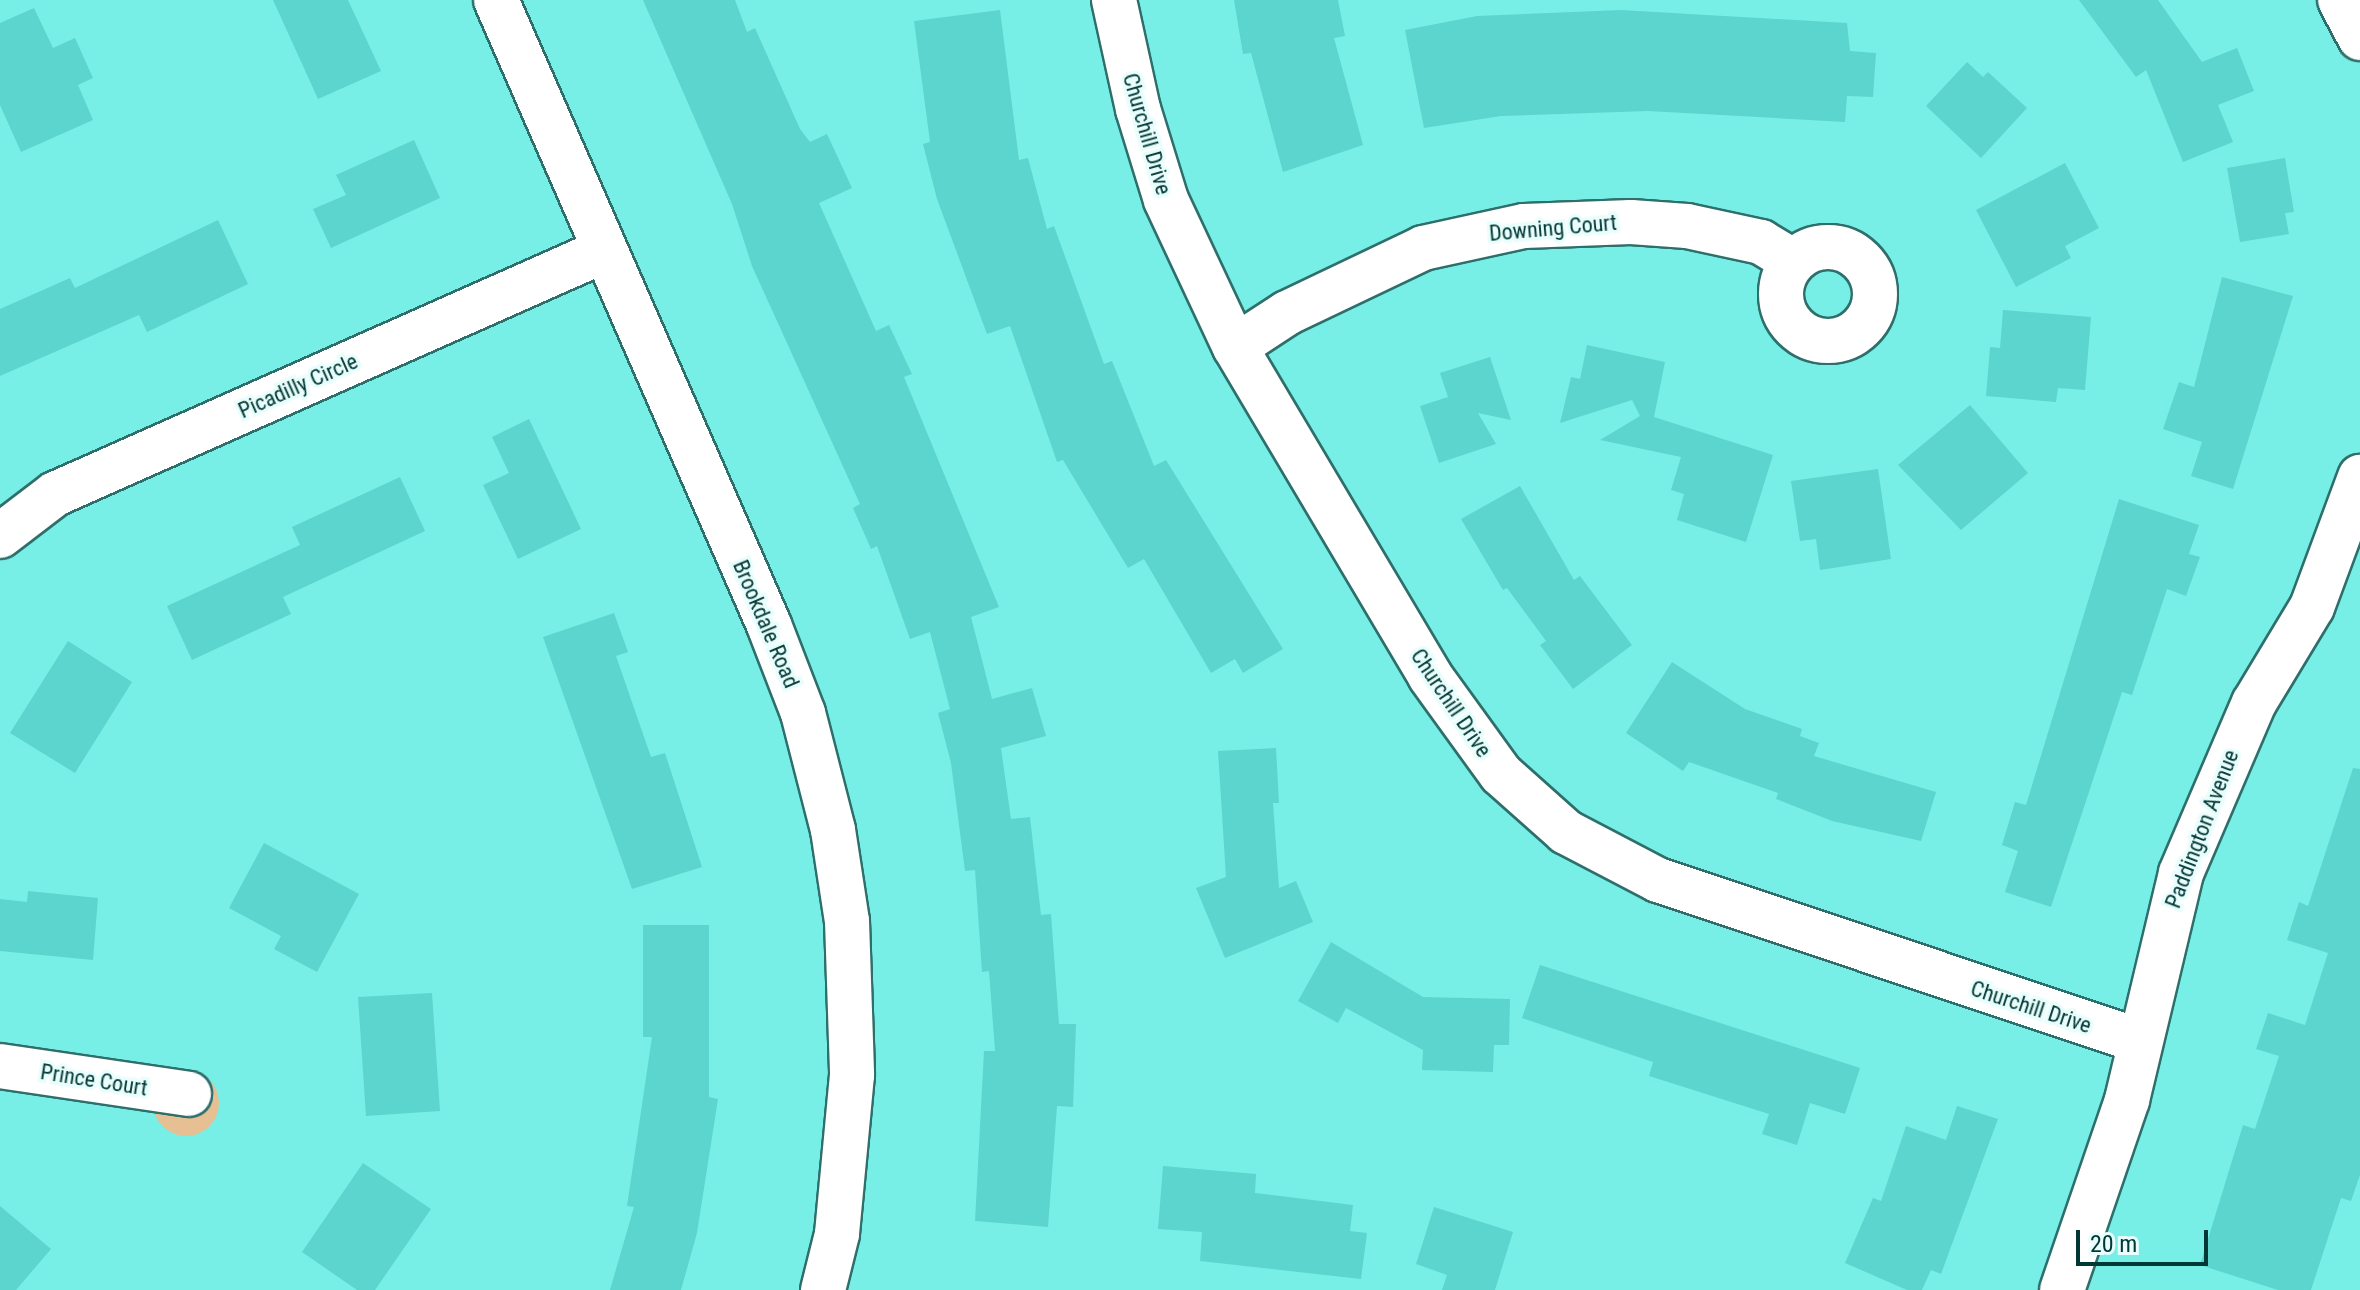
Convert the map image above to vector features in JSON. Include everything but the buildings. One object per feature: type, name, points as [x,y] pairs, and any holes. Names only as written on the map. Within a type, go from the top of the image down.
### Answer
[{"type":"street","name":"Brookdale Road","points":[[496,0],[603,251],[769,625],[803,713],[833,830],[847,921],[852,1075],[839,1220],[823,1290]]},
{"type":"street","name":"Churchill Drive","points":[[1114,0],[1138,109],[1166,200],[1235,347],[1464,729],[1501,774],[1566,832],[1632,868],[1725,904],[2140,1041]]},
{"type":"street","points":[[2340,0],[2360,38]]},
{"type":"street","name":"Downing Court","points":[[1235,347],[1287,313],[1423,248],[1524,226],[1631,222],[1700,228],[1761,242],[1793,261]]},
{"type":"street","name":"Picadilly Circle","points":[[0,536],[55,494],[603,251]]},
{"type":"street","name":"Paddington Avenue","points":[[2062,1290],[2111,1154],[2181,873],[2214,786],[2254,703],[2312,607],[2360,477]]},
{"type":"street","name":"Prince Court","points":[[0,1066],[189,1094]]},
{"type":"shaded area","points":[[186,1070],[199,1073],[209,1080],[216,1090],[219,1103],[216,1116],[209,1126],[199,1133],[186,1136],[173,1133],[163,1126],[156,1116],[153,1103],[156,1090],[163,1080],[173,1073]]}]
